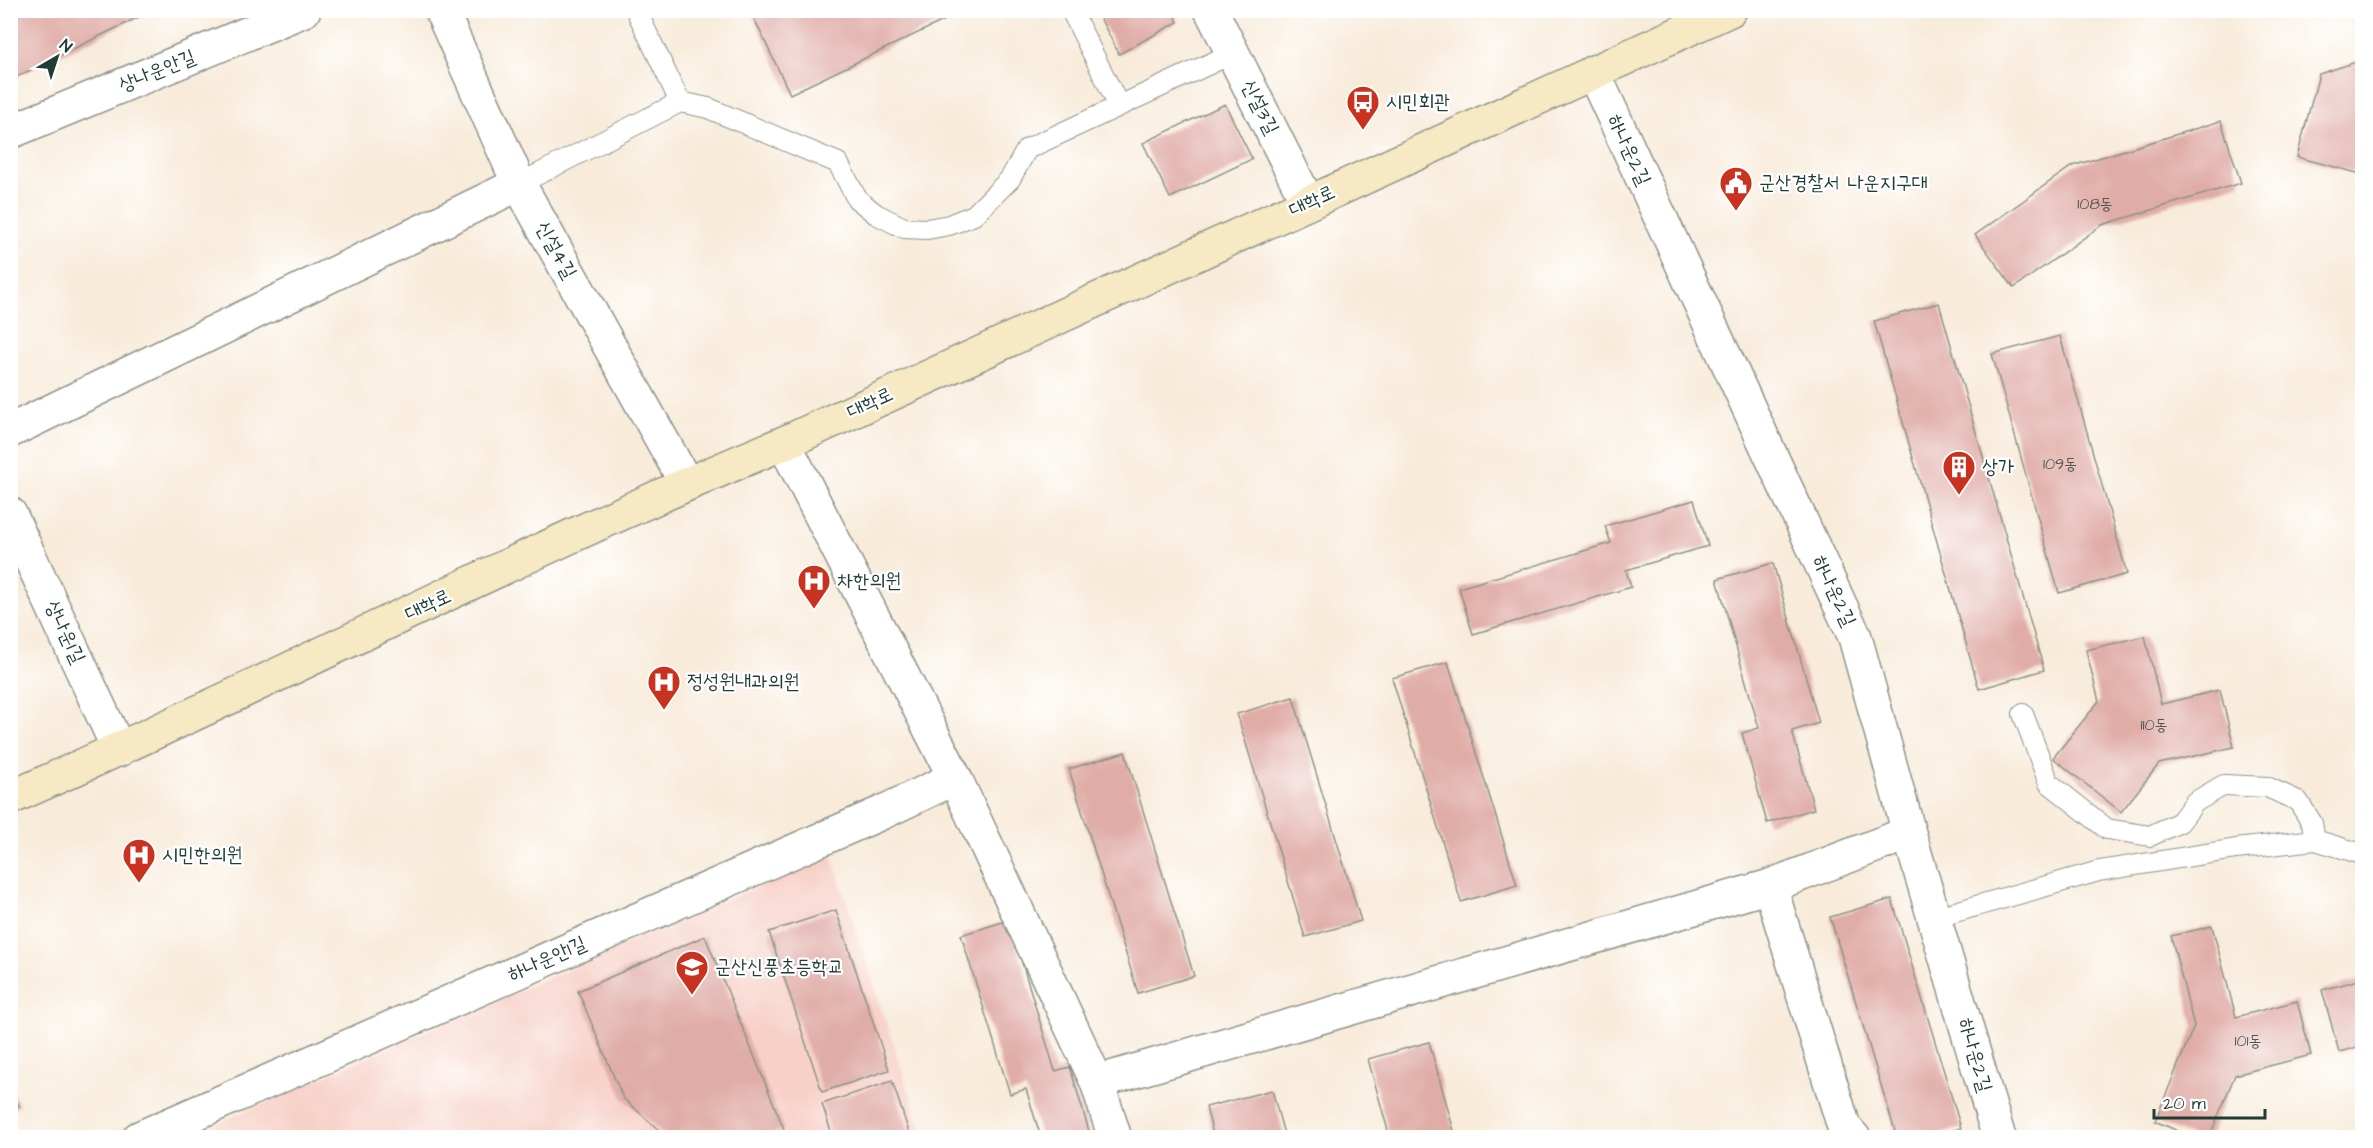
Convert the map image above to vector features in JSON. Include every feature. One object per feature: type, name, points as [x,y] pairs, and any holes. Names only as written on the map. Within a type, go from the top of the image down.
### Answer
[{"type":"street","name":"상나운안길","points":[[10,132],[304,10]]},
{"type":"street","name":"신설4길","points":[[441,10],[519,184],[686,483]]},
{"type":"street","name":"신설3길","points":[[1211,10],[1308,203]]},
{"type":"street","name":"대학로","points":[[10,798],[118,750],[686,483],[784,443],[1730,10]]},
{"type":"street","name":"하나운2길","points":[[1593,72],[1856,637],[1934,918],[1999,1137]]},
{"type":"street","points":[[10,431],[519,184]]},
{"type":"street","points":[[784,443],[955,778],[1097,1082],[1115,1137]]},
{"type":"street","name":"상나운1길","points":[[10,514],[118,750]]},
{"type":"street","name":"하나운안1길","points":[[139,1137],[881,813],[955,778]]},
{"type":"street","points":[[1097,1082],[1770,886],[1910,833]]},
{"type":"street","points":[[1770,886],[1844,1127],[1854,1137]]},
{"type":"lane","points":[[636,10],[680,102]]},
{"type":"lane","points":[[1071,10],[1119,106]]},
{"type":"lane","points":[[519,184],[680,102],[708,108],[838,163],[857,199],[876,214],[904,228],[927,229],[949,225],[974,215],[1010,179],[1027,149],[1233,53]]},
{"type":"lane","points":[[2023,714],[2049,783],[2107,829],[2150,836],[2180,822]]},
{"type":"lane","points":[[2176,858],[2174,843],[2180,822],[2195,802],[2224,785],[2267,787],[2298,801],[2312,823],[2315,840]]},
{"type":"lane","points":[[1934,918],[2098,871],[2176,858],[2315,840],[2362,854]]},
{"type":"shaded area","name":"군산신풍초등학교","points":[[831,854],[924,1137],[184,1138]]},
{"type":"building","points":[[28,10],[153,10],[10,80],[10,19]]},
{"type":"building","points":[[750,10],[966,10],[790,94]]},
{"type":"building","points":[[1096,10],[1172,10],[1178,22],[1119,54]]},
{"type":"building","points":[[2362,60],[2361,174],[2297,157],[2319,74]]},
{"type":"building","points":[[1225,104],[1252,159],[1170,198],[1143,143]]},
{"type":"building","points":[[2221,121],[2241,183],[2102,225],[2014,288],[1975,235],[2072,166]]},
{"type":"building","name":"상가","points":[[1939,303],[2044,670],[1979,689],[1874,321]]},
{"type":"building","points":[[2060,336],[2127,574],[2059,593],[1992,354]]},
{"type":"building","points":[[1694,500],[1708,546],[1626,570],[1631,587],[1473,634],[1459,588],[1611,543],[1605,526]]},
{"type":"building","points":[[1773,563],[1819,723],[1792,731],[1814,809],[1767,823],[1742,733],[1759,728],[1717,579]]},
{"type":"building","points":[[2145,636],[2161,704],[2220,690],[2234,747],[2159,764],[2121,812],[2053,758],[2099,701],[2086,650]]},
{"type":"building","points":[[1448,662],[1517,885],[1461,902],[1392,678]]},
{"type":"building","points":[[1293,697],[1361,921],[1305,937],[1237,714]]},
{"type":"building","points":[[1125,752],[1194,976],[1138,993],[1069,769]]},
{"type":"building","points":[[1892,899],[1961,1128],[1928,1138],[1897,1138],[1830,917]]},
{"type":"building","points":[[836,910],[889,1070],[822,1092],[769,932]]},
{"type":"building","points":[[1009,920],[1055,1071],[1070,1067],[1091,1138],[1041,1138],[1026,1089],[1010,1094],[961,935]]},
{"type":"building","points":[[2212,926],[2236,1017],[2297,1001],[2311,1055],[2235,1075],[2209,1138],[2194,1138],[2155,1121],[2194,1026],[2171,936]]},
{"type":"building","points":[[705,936],[784,1129],[763,1138],[667,1137],[623,1098],[578,991]]},
{"type":"building","points":[[2362,979],[2362,1046],[2339,1052],[2322,990]]},
{"type":"building","points":[[1429,1042],[1456,1138],[1390,1138],[1368,1059]]},
{"type":"building","points":[[892,1081],[911,1138],[833,1138],[822,1104]]},
{"type":"building","points":[[10,1087],[19,1106],[10,1110]]},
{"type":"building","points":[[1272,1090],[1285,1138],[1214,1138],[1206,1107]]},
{"type":"place","name":"시민회관","points":[[1363,131]]},
{"type":"place","name":"군산경찰서 나운지구대","points":[[1736,212]]},
{"type":"place","name":"상가","points":[[1959,496]]},
{"type":"place","name":"차한의원","points":[[814,610]]},
{"type":"place","name":"정성원내과의원","points":[[664,711]]},
{"type":"place","name":"시민한의원","points":[[139,884]]},
{"type":"place","name":"군산신풍초등학교","points":[[692,996]]}]
